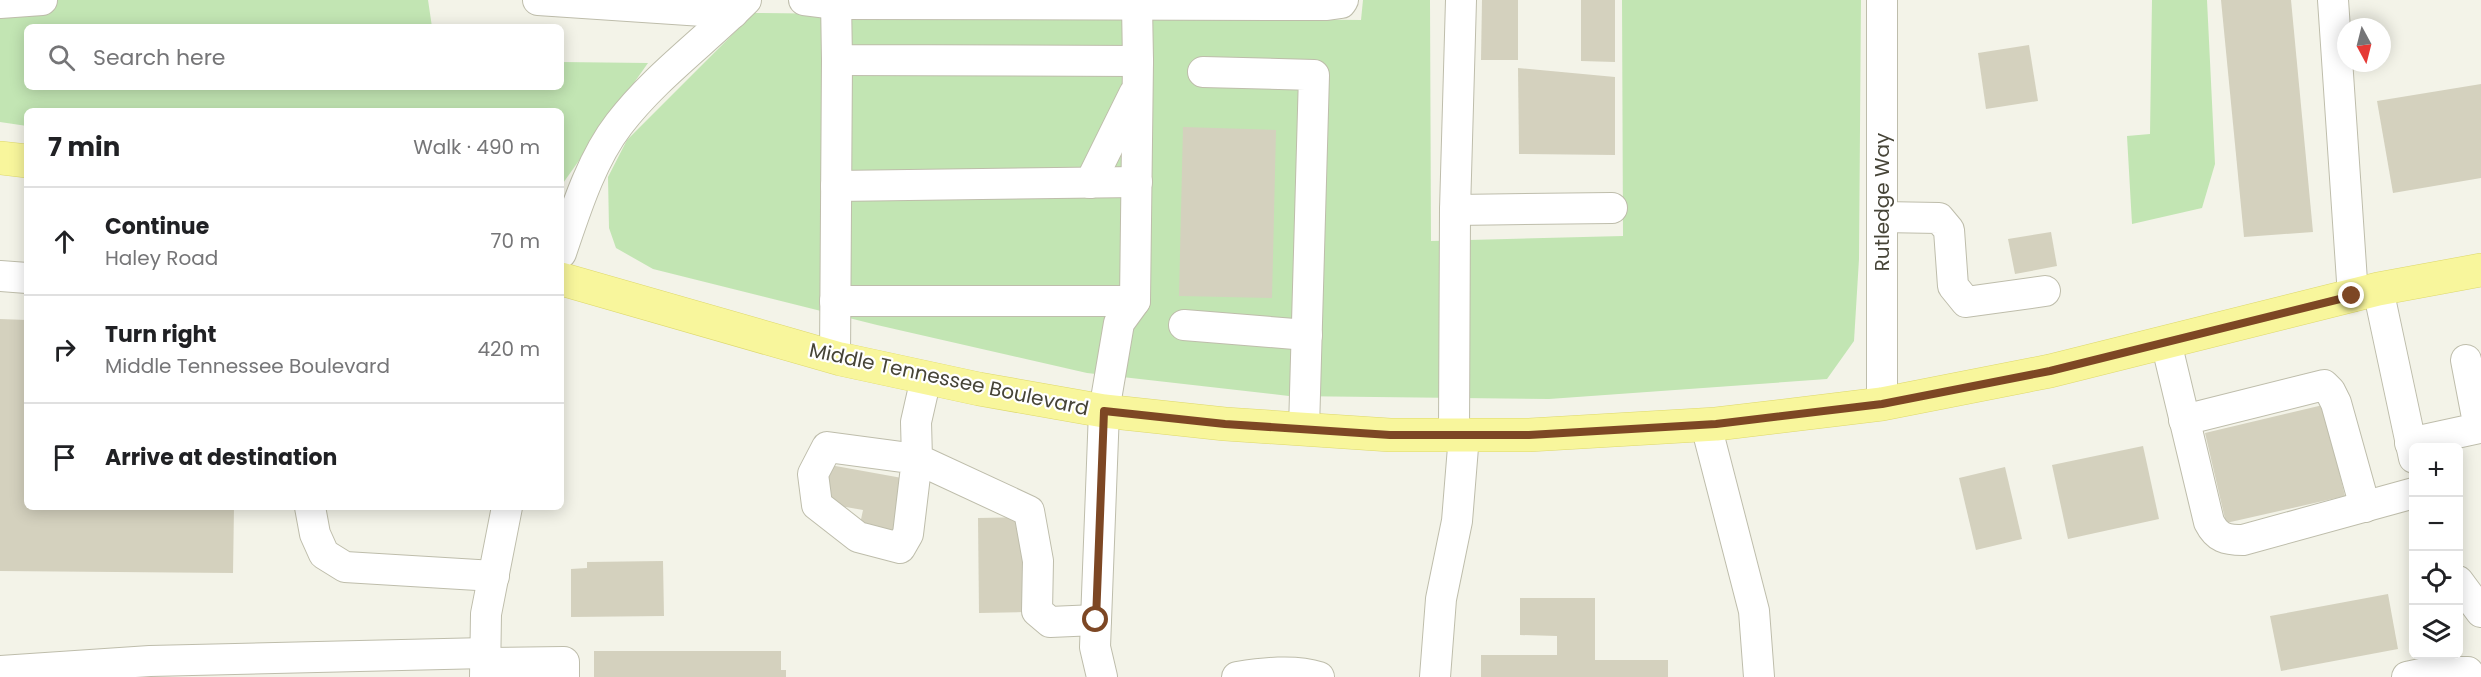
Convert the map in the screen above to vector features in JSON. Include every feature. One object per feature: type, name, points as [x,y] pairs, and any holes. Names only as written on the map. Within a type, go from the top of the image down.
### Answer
[{"type":"main road","points":[[0,158],[24,161]]},
{"type":"main road","name":"Middle Tennessee Boulevard","points":[[564,280],[835,358],[926,378],[1104,411],[1225,424],[1390,435],[1529,435],[1706,424],[1882,404],[2050,371],[2365,292],[2481,270]]},
{"type":"street","points":[[0,3],[42,0]]},
{"type":"street","points":[[538,0],[740,6]]},
{"type":"street","points":[[804,0],[1327,6],[1341,3],[1343,0]]},
{"type":"street","points":[[1435,677],[1441,599],[1457,521],[1459,435],[1455,210],[1461,0]]},
{"type":"street","name":"Rutledge Way","points":[[1882,0],[1882,404]]},
{"type":"street","points":[[2333,0],[2365,292],[2410,443]]},
{"type":"street","points":[[835,358],[836,2]]},
{"type":"street","points":[[1102,677],[1095,647],[1104,411],[1119,323],[1135,301],[1137,5]]},
{"type":"street","points":[[564,245],[594,167],[617,126],[653,84],[740,6]]},
{"type":"street","points":[[837,60],[1138,73]]},
{"type":"street","points":[[1203,72],[1314,75],[1304,429]]},
{"type":"street","points":[[1090,183],[1138,73]]},
{"type":"street","points":[[836,186],[1137,182]]},
{"type":"street","points":[[1455,210],[1612,208]]},
{"type":"street","points":[[1882,217],[1939,219],[1949,230],[1953,286],[1966,302],[2045,291]]},
{"type":"street","points":[[0,276],[24,278]]},
{"type":"street","points":[[835,301],[1135,301]]},
{"type":"street","points":[[1184,325],[1307,335]]},
{"type":"street","points":[[2166,342],[2209,522],[2215,533],[2225,540],[2243,540],[2409,494]]},
{"type":"street","points":[[2435,443],[2479,428],[2466,360]]},
{"type":"street","points":[[926,378],[916,422],[917,459],[1029,511],[1038,561],[1037,611],[1050,622],[1096,620]]},
{"type":"street","points":[[2184,420],[2324,385],[2336,403],[2366,507]]},
{"type":"street","points":[[1706,424],[1754,611],[1759,677]]},
{"type":"street","points":[[311,510],[315,534],[324,554],[345,567],[494,576]]},
{"type":"street","points":[[486,664],[486,615],[506,510]]},
{"type":"street","points":[[2463,588],[2481,612]]},
{"type":"street","points":[[0,671],[150,661],[337,667],[564,662],[564,677]]},
{"type":"street","points":[[2407,677],[2430,672],[2472,671]]},
{"type":"street","points":[[1237,677],[1258,674],[1308,674],[1319,677]]},
{"type":"green space","points":[[0,0],[428,0],[432,24],[24,24],[24,90],[564,90],[564,62],[648,63],[564,182],[564,108],[24,108],[24,126],[0,122]]},
{"type":"green space","points":[[1363,0],[1430,0],[1431,241],[1623,236],[1622,0],[1861,0],[1859,259],[1854,341],[1827,379],[1549,399],[1289,396],[1087,373],[877,325],[653,269],[616,248],[609,228],[608,177],[627,140],[754,13],[1361,20]]},
{"type":"green space","points":[[2152,0],[2207,0],[2215,164],[2202,208],[2132,224],[2127,136],[2150,134]]},
{"type":"building","points":[[1482,0],[1518,0],[1518,60],[1481,60]]},
{"type":"building","points":[[1581,0],[1615,0],[1615,62],[1581,61]]},
{"type":"building","points":[[2221,0],[2291,0],[2313,232],[2244,237]]},
{"type":"building","points":[[2029,45],[2038,101],[1986,109],[1978,53]]},
{"type":"building","points":[[1518,68],[1615,77],[1615,155],[1519,154]]},
{"type":"building","points":[[2481,84],[2481,178],[2393,193],[2377,101]]},
{"type":"building","points":[[1183,127],[1276,130],[1272,298],[1179,296]]},
{"type":"building","points":[[2051,232],[2057,266],[2015,274],[2008,239]]},
{"type":"building","points":[[0,319],[24,320],[24,510],[234,510],[233,573],[0,571]]},
{"type":"building","points":[[2323,405],[2345,496],[2226,523],[2205,433]]},
{"type":"building","points":[[2143,446],[2159,519],[2068,539],[2052,465]]},
{"type":"building","points":[[830,465],[902,478],[892,535],[859,529],[863,510],[823,503]]},
{"type":"building","points":[[2005,467],[2022,539],[1976,550],[1959,478]]},
{"type":"building","points":[[1024,517],[1025,612],[979,613],[978,518]]},
{"type":"building","points":[[663,561],[664,616],[571,617],[571,569],[587,568],[587,562]]},
{"type":"building","points":[[2388,594],[2398,649],[2281,671],[2270,616]]},
{"type":"building","points":[[1520,598],[1595,598],[1595,660],[1668,660],[1668,677],[1481,677],[1481,655],[1557,655],[1557,636],[1520,635]]},
{"type":"building","points":[[594,651],[781,651],[781,670],[786,670],[786,677],[594,677]]},
{"type":"route","points":[[1096,620],[1104,411],[1225,424],[1390,435],[1529,435],[1716,424],[1882,404],[2050,371],[2352,296]]}]
